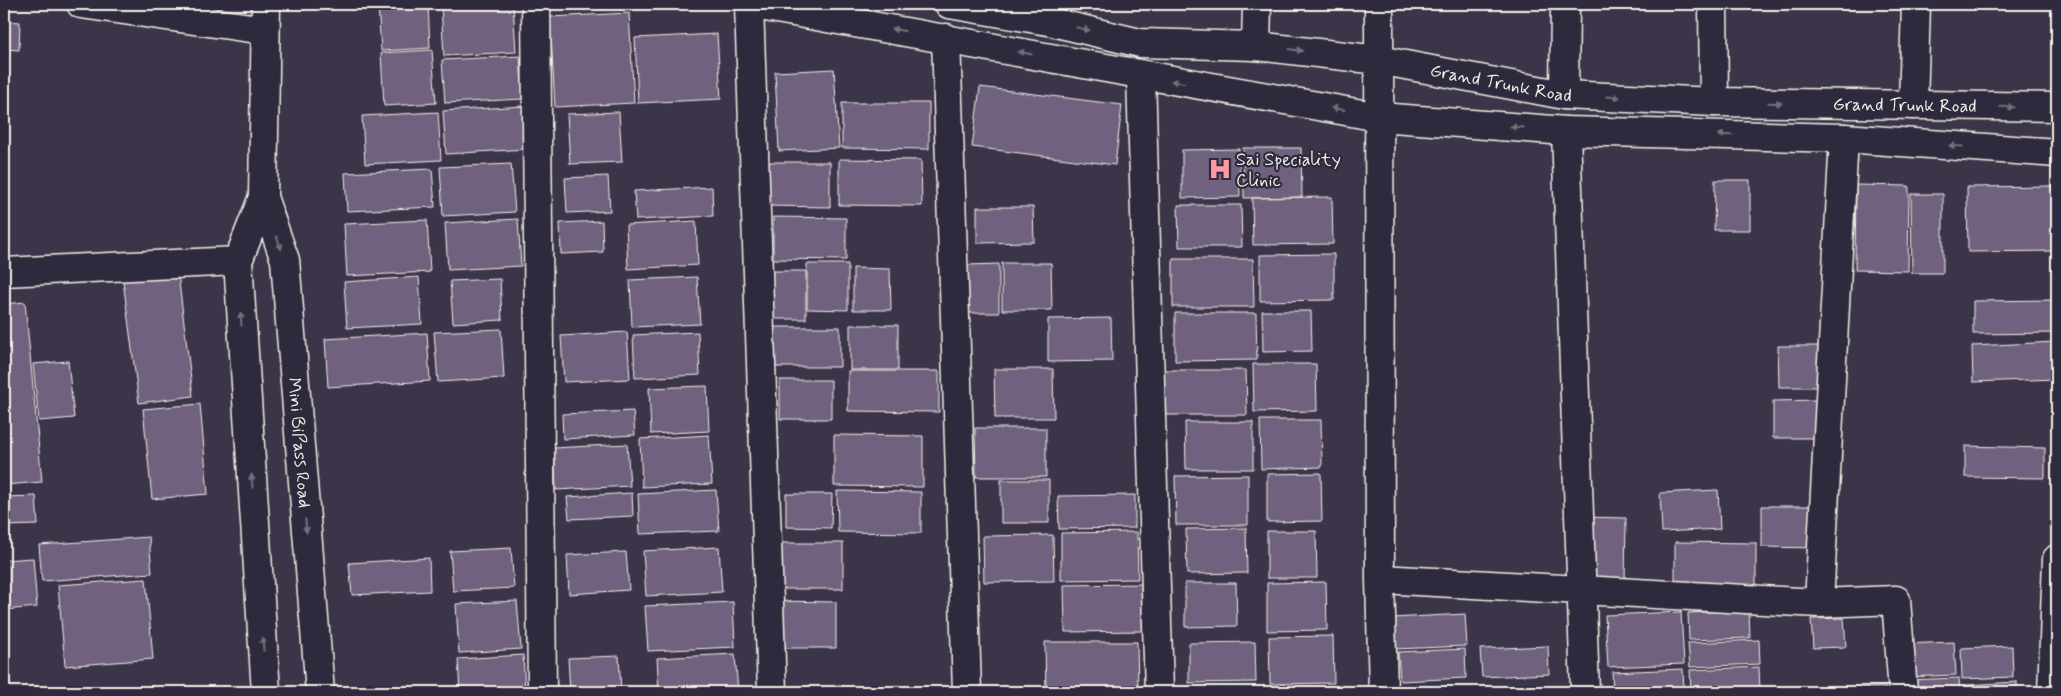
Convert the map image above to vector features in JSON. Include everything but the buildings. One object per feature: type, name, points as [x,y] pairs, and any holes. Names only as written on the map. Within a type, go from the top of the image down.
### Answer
[{"type":"street","points":[[81,4],[265,17],[263,197],[238,261],[266,692]]},
{"type":"street","points":[[536,4],[542,692]]},
{"type":"street","points":[[772,692],[749,4],[1379,117],[1566,131],[1844,138],[2057,153]]},
{"type":"street","name":"Grand Trunk Road","points":[[949,4],[1048,12],[1140,43],[1256,46],[1379,60],[1564,95],[1714,102],[2057,107]]},
{"type":"street","points":[[1256,46],[1257,4]]},
{"type":"street","points":[[1379,4],[1380,579],[1383,692]]},
{"type":"street","points":[[1564,95],[1565,4]]},
{"type":"street","points":[[1713,4],[1714,102]]},
{"type":"street","points":[[1913,105],[1916,4]]},
{"type":"street","points":[[946,38],[967,692]]},
{"type":"street","points":[[1142,75],[1159,692]]},
{"type":"street","points":[[1566,131],[1585,692]]},
{"type":"street","points":[[1819,603],[1844,138]]},
{"type":"street","name":"Mini BiPass Road","points":[[263,197],[285,260],[320,692]]},
{"type":"street","points":[[4,272],[238,261]]},
{"type":"street","points":[[2052,692],[2057,559]]},
{"type":"street","points":[[1380,579],[1819,603],[1896,600],[1903,692]]},
{"type":"place","name":"Sai Speciality Clinic","points":[[1220,169]]}]
